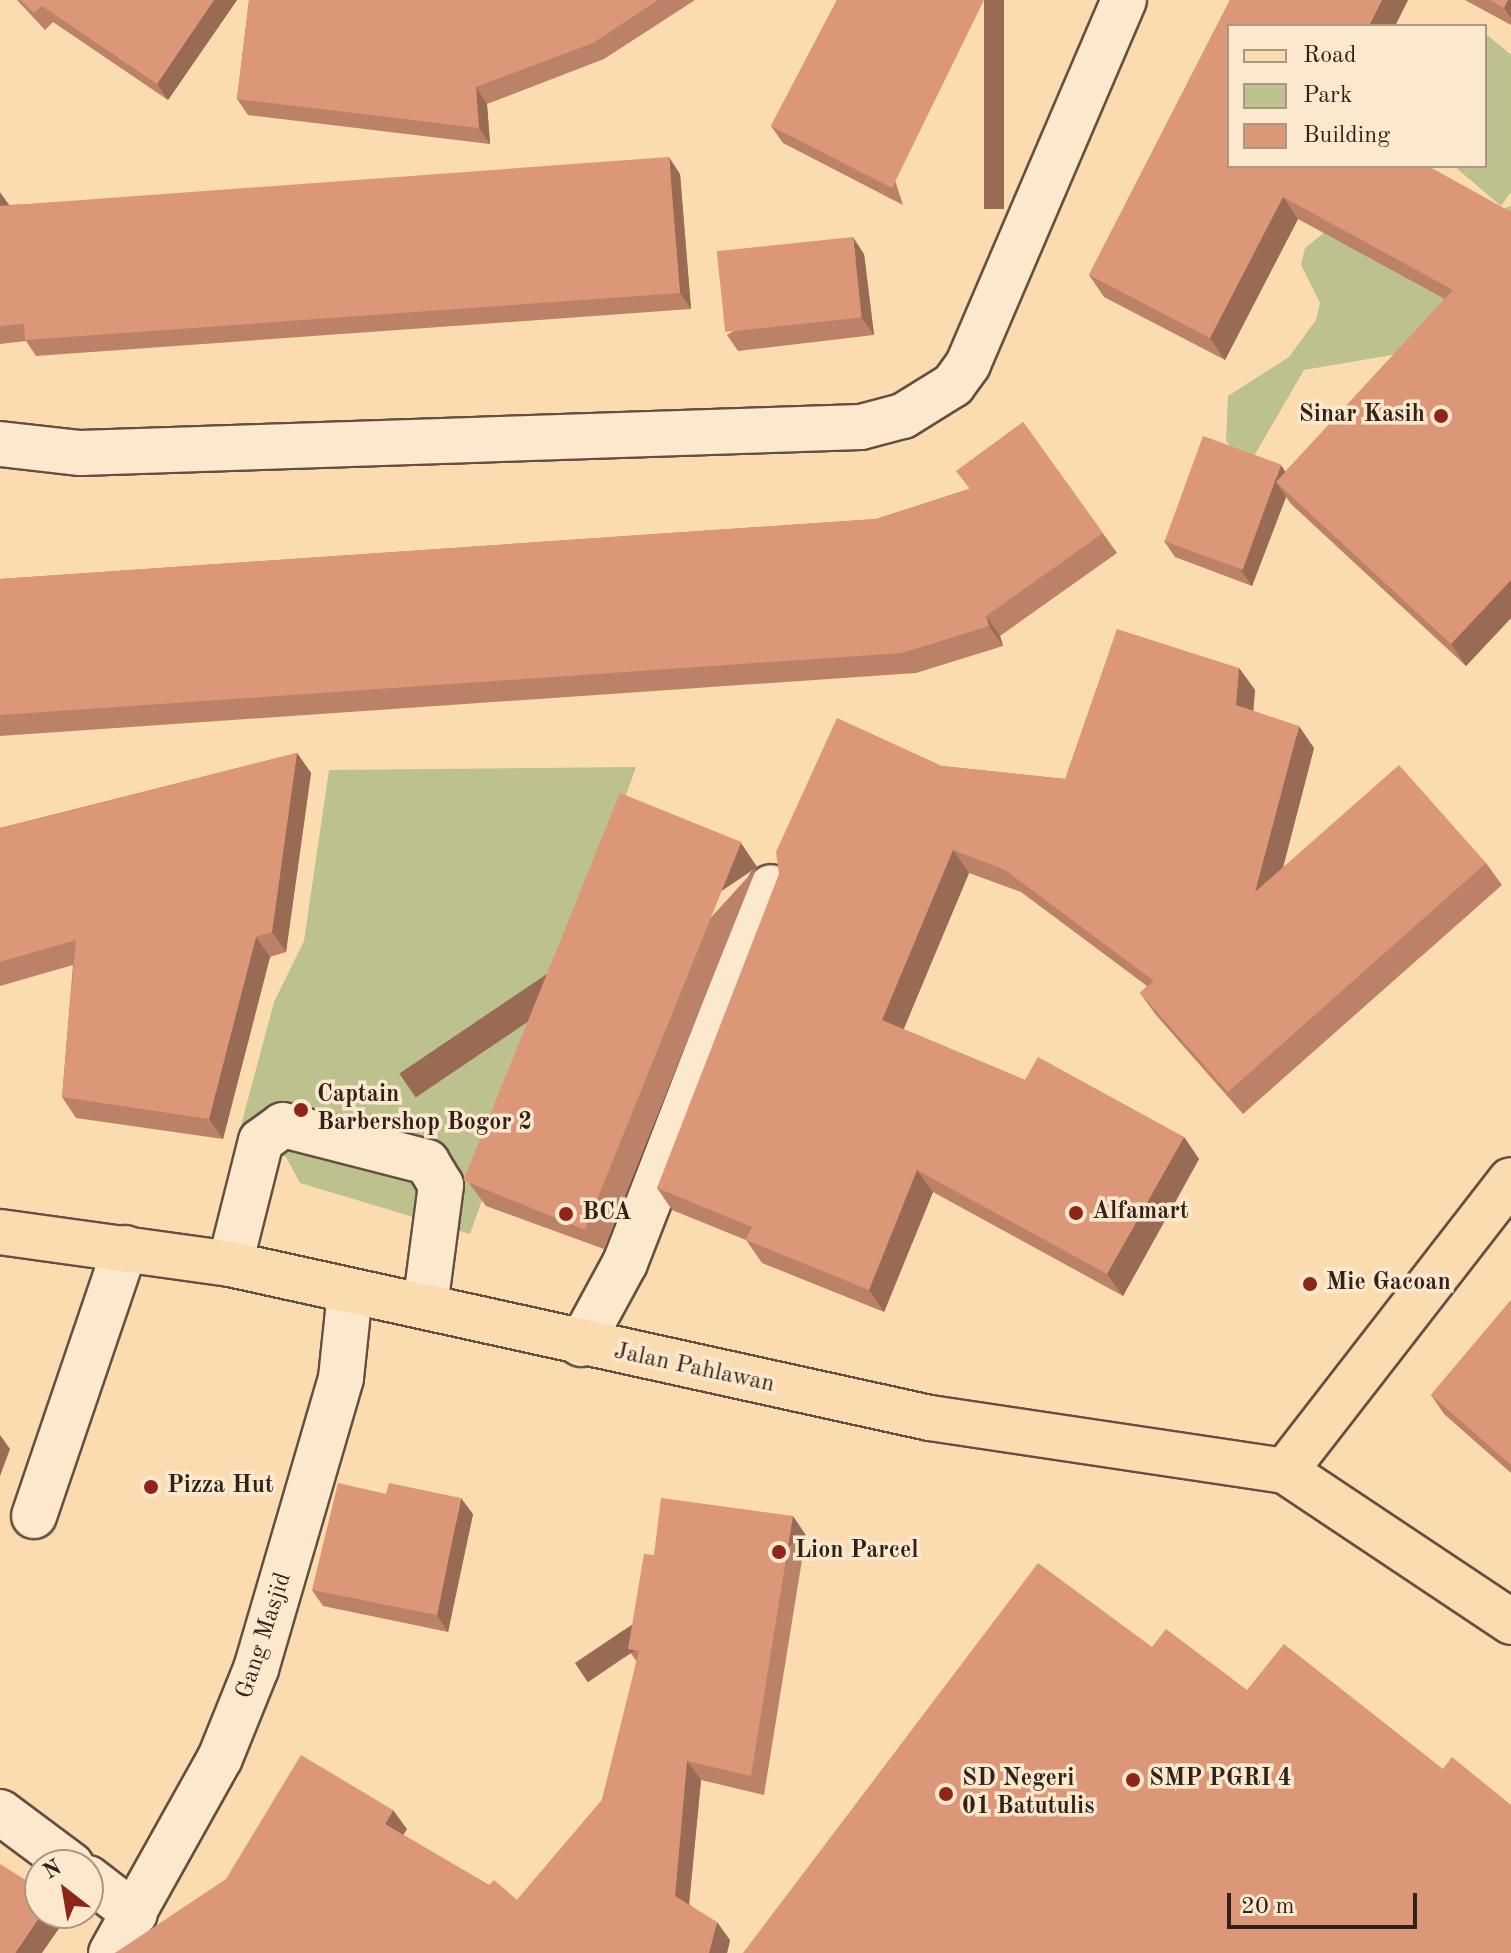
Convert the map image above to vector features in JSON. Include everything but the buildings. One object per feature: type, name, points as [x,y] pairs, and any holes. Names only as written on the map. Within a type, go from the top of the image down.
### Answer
[{"type":"main road","points":[[1285,1471],[1511,1180]]},
{"type":"main road","name":"Jalan Pahlawan","points":[[0,1232],[230,1264],[581,1344],[930,1418],[1285,1471],[1372,1534],[1511,1622]]},
{"type":"street","points":[[0,444],[80,453],[861,427],[903,416],[953,385],[968,364],[1124,0]]},
{"type":"street","points":[[581,1344],[625,1263],[771,887]]},
{"type":"street","points":[[230,1264],[261,1141],[283,1125],[427,1162],[441,1185],[425,1306]]},
{"type":"street","points":[[34,1516],[125,1248]]},
{"type":"street","name":"Gang Masjid","points":[[111,1953],[220,1758],[256,1669],[332,1416],[350,1293]]},
{"type":"street","points":[[0,1812],[50,1849]]},
{"type":"street","points":[[104,1890],[135,1914]]},
{"type":"green space","points":[[1487,35],[1511,55],[1511,192],[1501,206],[1456,168],[1487,168]]},
{"type":"green space","points":[[1511,206],[1511,250],[1415,351],[1304,370],[1247,468],[1226,441],[1228,396],[1289,357],[1316,320],[1320,303],[1301,265],[1305,248],[1356,207],[1478,216]]},
{"type":"green space","points":[[636,767],[470,1234],[300,1183],[286,1157],[236,1144],[274,1002],[304,941],[329,770]]},
{"type":"place","name":"Sinar Kasih","points":[[1441,416]]},
{"type":"place","name":"Captain Barbershop Bogor 2","points":[[301,1110]]},
{"type":"place","name":"Alfamart","points":[[1076,1213]]},
{"type":"place","name":"BCA","points":[[566,1214]]},
{"type":"place","name":"Mie Gacoan","points":[[1310,1284]]},
{"type":"place","name":"Pizza Hut","points":[[151,1487]]},
{"type":"place","name":"Lion Parcel","points":[[779,1552]]},
{"type":"place","name":"SMP PGRI 4","points":[[1133,1780]]},
{"type":"place","name":"SD Negeri 01 Batutulis","points":[[946,1794]]}]
